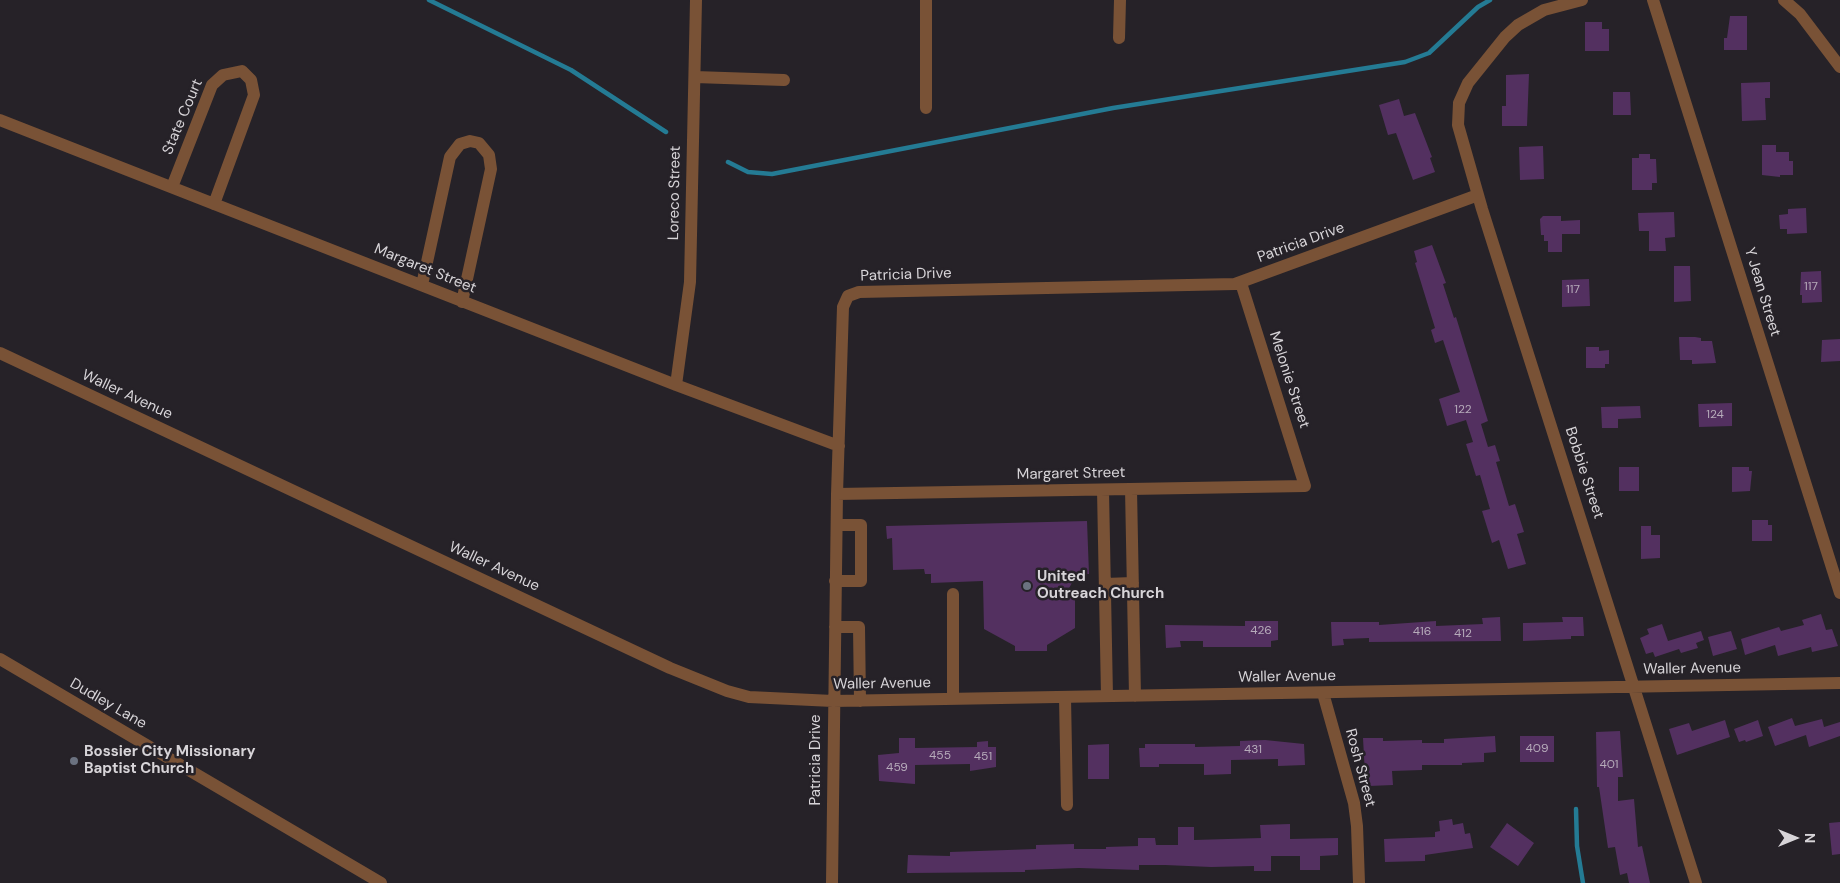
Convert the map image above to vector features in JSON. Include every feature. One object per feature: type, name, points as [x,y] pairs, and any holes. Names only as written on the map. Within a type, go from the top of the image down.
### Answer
[{"type":"street","name":"Loreco Street","points":[[676,386],[690,282],[696,0]]},
{"type":"street","points":[[926,0],[926,108]]},
{"type":"street","points":[[1119,38],[1120,0]]},
{"type":"street","name":"Bobbie Street","points":[[1582,0],[1544,10],[1518,25],[1473,73],[1463,92],[1458,114],[1461,139],[1696,883]]},
{"type":"street","name":"Y Jean Street","points":[[1653,0],[1840,593]]},
{"type":"street","points":[[1784,0],[1800,14],[1840,67]]},
{"type":"street","name":"State Court","points":[[172,188],[212,85],[223,74],[236,70],[242,71],[251,80],[254,95],[214,204]]},
{"type":"street","points":[[695,77],[784,80]]},
{"type":"street","name":"Margaret Street","points":[[0,120],[676,386],[839,446]]},
{"type":"street","points":[[422,285],[450,157],[460,144],[470,141],[479,143],[489,155],[491,169],[462,302]]},
{"type":"street","name":"Patricia Drive","points":[[832,883],[834,627],[844,302],[853,293],[1241,283],[1478,195]]},
{"type":"street","name":"Melonie Street","points":[[1241,283],[1305,486]]},
{"type":"street","name":"Waller Avenue","points":[[0,353],[699,680],[749,697],[833,701],[1840,683]]},
{"type":"street","name":"Margaret Street","points":[[837,494],[1305,486]]},
{"type":"street","points":[[1131,489],[1135,696]]},
{"type":"street","points":[[1103,490],[1107,696]]},
{"type":"street","points":[[836,581],[861,581],[861,525],[837,525]]},
{"type":"street","points":[[1105,584],[1133,583]]},
{"type":"street","points":[[953,594],[953,699]]},
{"type":"street","points":[[834,627],[859,627],[860,700]]},
{"type":"street","name":"Dudley Lane","points":[[0,660],[381,883]]},
{"type":"street","name":"Rosh Street","points":[[1322,693],[1355,808],[1359,883]]},
{"type":"street","points":[[1065,697],[1067,805]]},
{"type":"building","points":[[1730,16],[1747,16],[1747,50],[1724,50],[1724,38],[1727,38]]},
{"type":"building","points":[[1585,22],[1602,22],[1602,29],[1609,29],[1609,51],[1585,51]]},
{"type":"building","points":[[1529,74],[1527,126],[1502,126],[1502,106],[1506,106],[1506,75]]},
{"type":"building","points":[[1770,82],[1770,98],[1765,98],[1766,120],[1742,121],[1741,83]]},
{"type":"building","points":[[1613,92],[1630,92],[1631,115],[1613,115]]},
{"type":"building","points":[[1399,99],[1404,116],[1415,113],[1432,157],[1430,158],[1435,172],[1413,180],[1396,133],[1388,135],[1379,105]]},
{"type":"building","points":[[1762,145],[1776,145],[1776,152],[1789,152],[1789,161],[1793,161],[1793,175],[1780,175],[1780,177],[1762,175]]},
{"type":"building","points":[[1543,146],[1544,179],[1520,180],[1519,147]]},
{"type":"building","points":[[1639,154],[1650,154],[1650,159],[1656,159],[1657,183],[1652,183],[1652,190],[1632,190],[1632,158],[1639,158]]},
{"type":"building","points":[[1806,208],[1807,233],[1787,234],[1787,229],[1780,229],[1779,215],[1788,214],[1788,209]]},
{"type":"building","points":[[1674,212],[1675,237],[1665,238],[1666,251],[1649,251],[1649,231],[1639,231],[1638,213]]},
{"type":"building","points":[[1543,216],[1561,216],[1561,221],[1580,220],[1580,234],[1562,234],[1562,252],[1548,252],[1548,241],[1544,241],[1544,235],[1541,235],[1540,219]]},
{"type":"building","points":[[1432,245],[1446,283],[1443,284],[1454,318],[1456,317],[1488,421],[1481,424],[1488,447],[1495,445],[1500,461],[1496,462],[1509,506],[1515,504],[1524,532],[1517,534],[1526,564],[1508,569],[1499,540],[1492,543],[1482,511],[1490,509],[1480,475],[1476,476],[1466,444],[1473,442],[1466,420],[1447,426],[1439,399],[1460,392],[1443,340],[1435,343],[1431,330],[1435,328],[1415,263],[1417,262],[1414,251]]},
{"type":"building","points":[[1674,266],[1690,266],[1691,301],[1674,302]]},
{"type":"building","points":[[1821,271],[1822,302],[1802,303],[1802,295],[1800,295],[1801,272]]},
{"type":"building","points":[[1589,279],[1590,306],[1562,307],[1562,280]]},
{"type":"building","points":[[1679,337],[1695,337],[1701,338],[1701,341],[1712,341],[1716,363],[1692,364],[1692,360],[1680,360]]},
{"type":"building","points":[[1840,339],[1840,361],[1821,362],[1822,340]]},
{"type":"building","points":[[1586,347],[1599,347],[1599,351],[1609,350],[1609,364],[1605,364],[1605,368],[1586,368]]},
{"type":"building","points":[[1732,403],[1732,426],[1699,427],[1698,404]]},
{"type":"building","points":[[1640,406],[1641,418],[1618,419],[1618,428],[1602,428],[1601,407]]},
{"type":"building","points":[[1619,467],[1639,467],[1639,491],[1619,491]]},
{"type":"building","points":[[1732,467],[1749,467],[1749,471],[1752,471],[1750,491],[1732,492]]},
{"type":"building","points":[[1752,520],[1768,520],[1768,525],[1772,525],[1772,541],[1752,541]]},
{"type":"building","name":"United Outreach Church","points":[[1087,521],[1089,574],[1077,574],[1068,590],[1075,593],[1075,628],[1047,645],[1047,651],[1015,651],[1015,646],[984,629],[983,581],[931,583],[931,574],[925,574],[924,569],[893,570],[892,538],[887,539],[886,526]]},
{"type":"building","points":[[1641,526],[1651,526],[1651,535],[1660,535],[1660,558],[1641,559]]},
{"type":"building","points":[[1821,614],[1826,630],[1832,629],[1838,646],[1812,652],[1811,647],[1778,656],[1775,645],[1745,655],[1741,639],[1779,627],[1781,631],[1804,625],[1802,620]]},
{"type":"building","points":[[1500,617],[1501,641],[1369,642],[1369,638],[1343,639],[1344,645],[1332,646],[1331,622],[1379,622],[1379,625],[1436,621],[1436,626],[1483,624],[1482,618]]},
{"type":"building","points":[[1562,617],[1583,617],[1584,636],[1571,636],[1571,639],[1523,641],[1523,623],[1563,622]]},
{"type":"building","points":[[1245,621],[1278,621],[1278,640],[1271,641],[1271,647],[1203,647],[1203,641],[1180,641],[1181,647],[1166,648],[1165,625],[1245,626]]},
{"type":"building","points":[[1662,624],[1668,641],[1701,631],[1704,640],[1696,643],[1698,648],[1681,653],[1679,649],[1655,657],[1653,652],[1646,654],[1640,638],[1649,634],[1647,629]]},
{"type":"building","points":[[1731,631],[1737,649],[1713,656],[1708,637]]},
{"type":"building","points":[[1792,718],[1795,726],[1822,719],[1824,727],[1840,722],[1840,736],[1809,747],[1806,735],[1775,746],[1768,727]]},
{"type":"building","points":[[1725,720],[1730,737],[1677,755],[1669,729],[1689,723],[1692,731]]},
{"type":"building","points":[[1758,720],[1763,736],[1746,742],[1745,740],[1739,742],[1734,729]]},
{"type":"building","points":[[1620,731],[1623,777],[1618,777],[1618,801],[1634,799],[1638,847],[1642,846],[1650,883],[1629,883],[1627,873],[1620,875],[1615,847],[1608,848],[1599,787],[1597,787],[1596,732]]},
{"type":"building","points":[[1495,736],[1496,752],[1484,753],[1484,762],[1462,763],[1462,765],[1422,765],[1422,770],[1392,771],[1393,785],[1369,786],[1369,775],[1365,775],[1363,738],[1383,738],[1383,741],[1422,740],[1422,743],[1444,743],[1444,739]]},
{"type":"building","points":[[1520,736],[1554,736],[1554,762],[1520,762]]},
{"type":"building","points":[[899,738],[915,738],[915,748],[977,747],[977,742],[988,741],[988,747],[996,747],[996,767],[970,771],[970,764],[915,765],[915,784],[879,781],[878,755],[899,753]]},
{"type":"building","points":[[1265,740],[1304,744],[1305,765],[1278,766],[1278,759],[1231,760],[1231,774],[1204,775],[1204,764],[1159,764],[1159,767],[1140,767],[1139,748],[1145,748],[1145,744],[1195,744],[1195,747],[1240,746],[1240,741]]},
{"type":"building","points":[[1109,744],[1109,779],[1088,779],[1088,745]]},
{"type":"building","points":[[1452,819],[1453,825],[1463,823],[1465,834],[1470,833],[1473,848],[1425,855],[1425,861],[1385,862],[1384,839],[1435,837],[1435,832],[1440,831],[1439,821]]},
{"type":"building","points":[[1840,822],[1840,854],[1832,855],[1829,823]]},
{"type":"building","points":[[1507,823],[1534,843],[1518,866],[1490,847]]},
{"type":"building","points":[[1290,824],[1290,839],[1338,838],[1338,855],[1320,856],[1320,870],[1300,870],[1300,856],[1271,856],[1271,871],[1254,871],[1254,866],[1139,865],[1139,870],[1079,868],[1025,870],[1025,872],[907,873],[908,855],[950,856],[950,852],[1036,849],[1036,845],[1074,844],[1074,849],[1106,849],[1106,847],[1138,846],[1138,838],[1155,838],[1156,845],[1178,845],[1178,827],[1194,827],[1194,840],[1261,838],[1260,825]]},
{"type":"waterway","points":[[429,0],[571,70],[666,132]]},
{"type":"waterway","points":[[728,162],[748,172],[772,174],[1113,108],[1405,62],[1429,53],[1478,7],[1490,0]]},
{"type":"waterway","points":[[1576,809],[1577,846],[1583,883]]},
{"type":"place","name":"United Outreach Church","points":[[1027,586]]},
{"type":"place","name":"Bossier City Missionary Baptist Church","points":[[74,761]]}]
